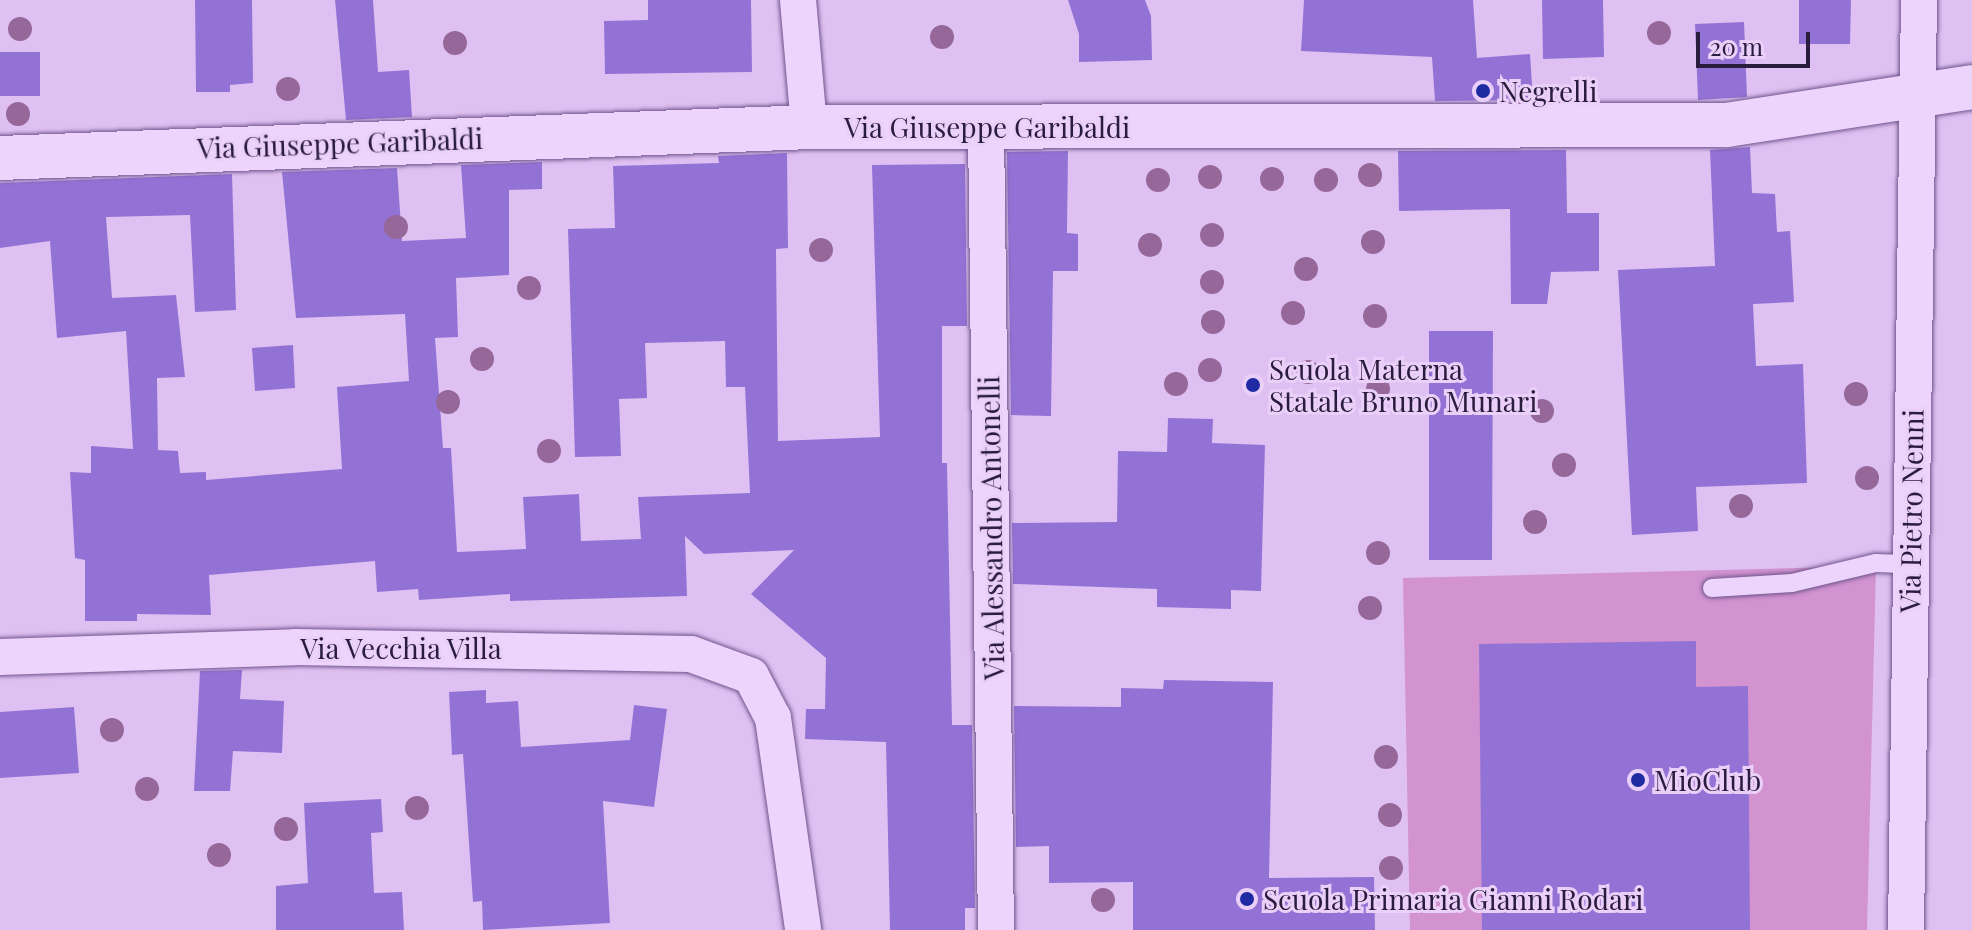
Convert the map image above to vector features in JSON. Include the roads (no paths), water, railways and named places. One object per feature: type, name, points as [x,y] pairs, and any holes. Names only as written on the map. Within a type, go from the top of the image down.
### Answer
[{"type":"street","points":[[798,0],[809,127]]},
{"type":"street","name":"Via Pietro Nenni","points":[[1906,930],[1919,0]]},
{"type":"street","name":"Via Giuseppe Garibaldi","points":[[0,158],[809,127],[1727,125],[1811,116],[1917,92],[1972,87]]},
{"type":"street","name":"Via Alessandro Antonelli","points":[[986,126],[996,930]]},
{"type":"street","name":"Via Vecchia Villa","points":[[0,657],[295,647],[646,650],[691,654],[751,676],[773,718],[803,930]]},
{"type":"lane","points":[[1712,588],[1792,583],[1876,563],[1909,564]]},
{"type":"place","name":"Negrelli","points":[[1483,91]]},
{"type":"place","name":"Scuola Materna Statale Bruno Munari","points":[[1253,385]]},
{"type":"place","name":"MioClub","points":[[1638,780]]},
{"type":"place","name":"Scuola Primaria Gianni Rodari","points":[[1247,899]]}]
